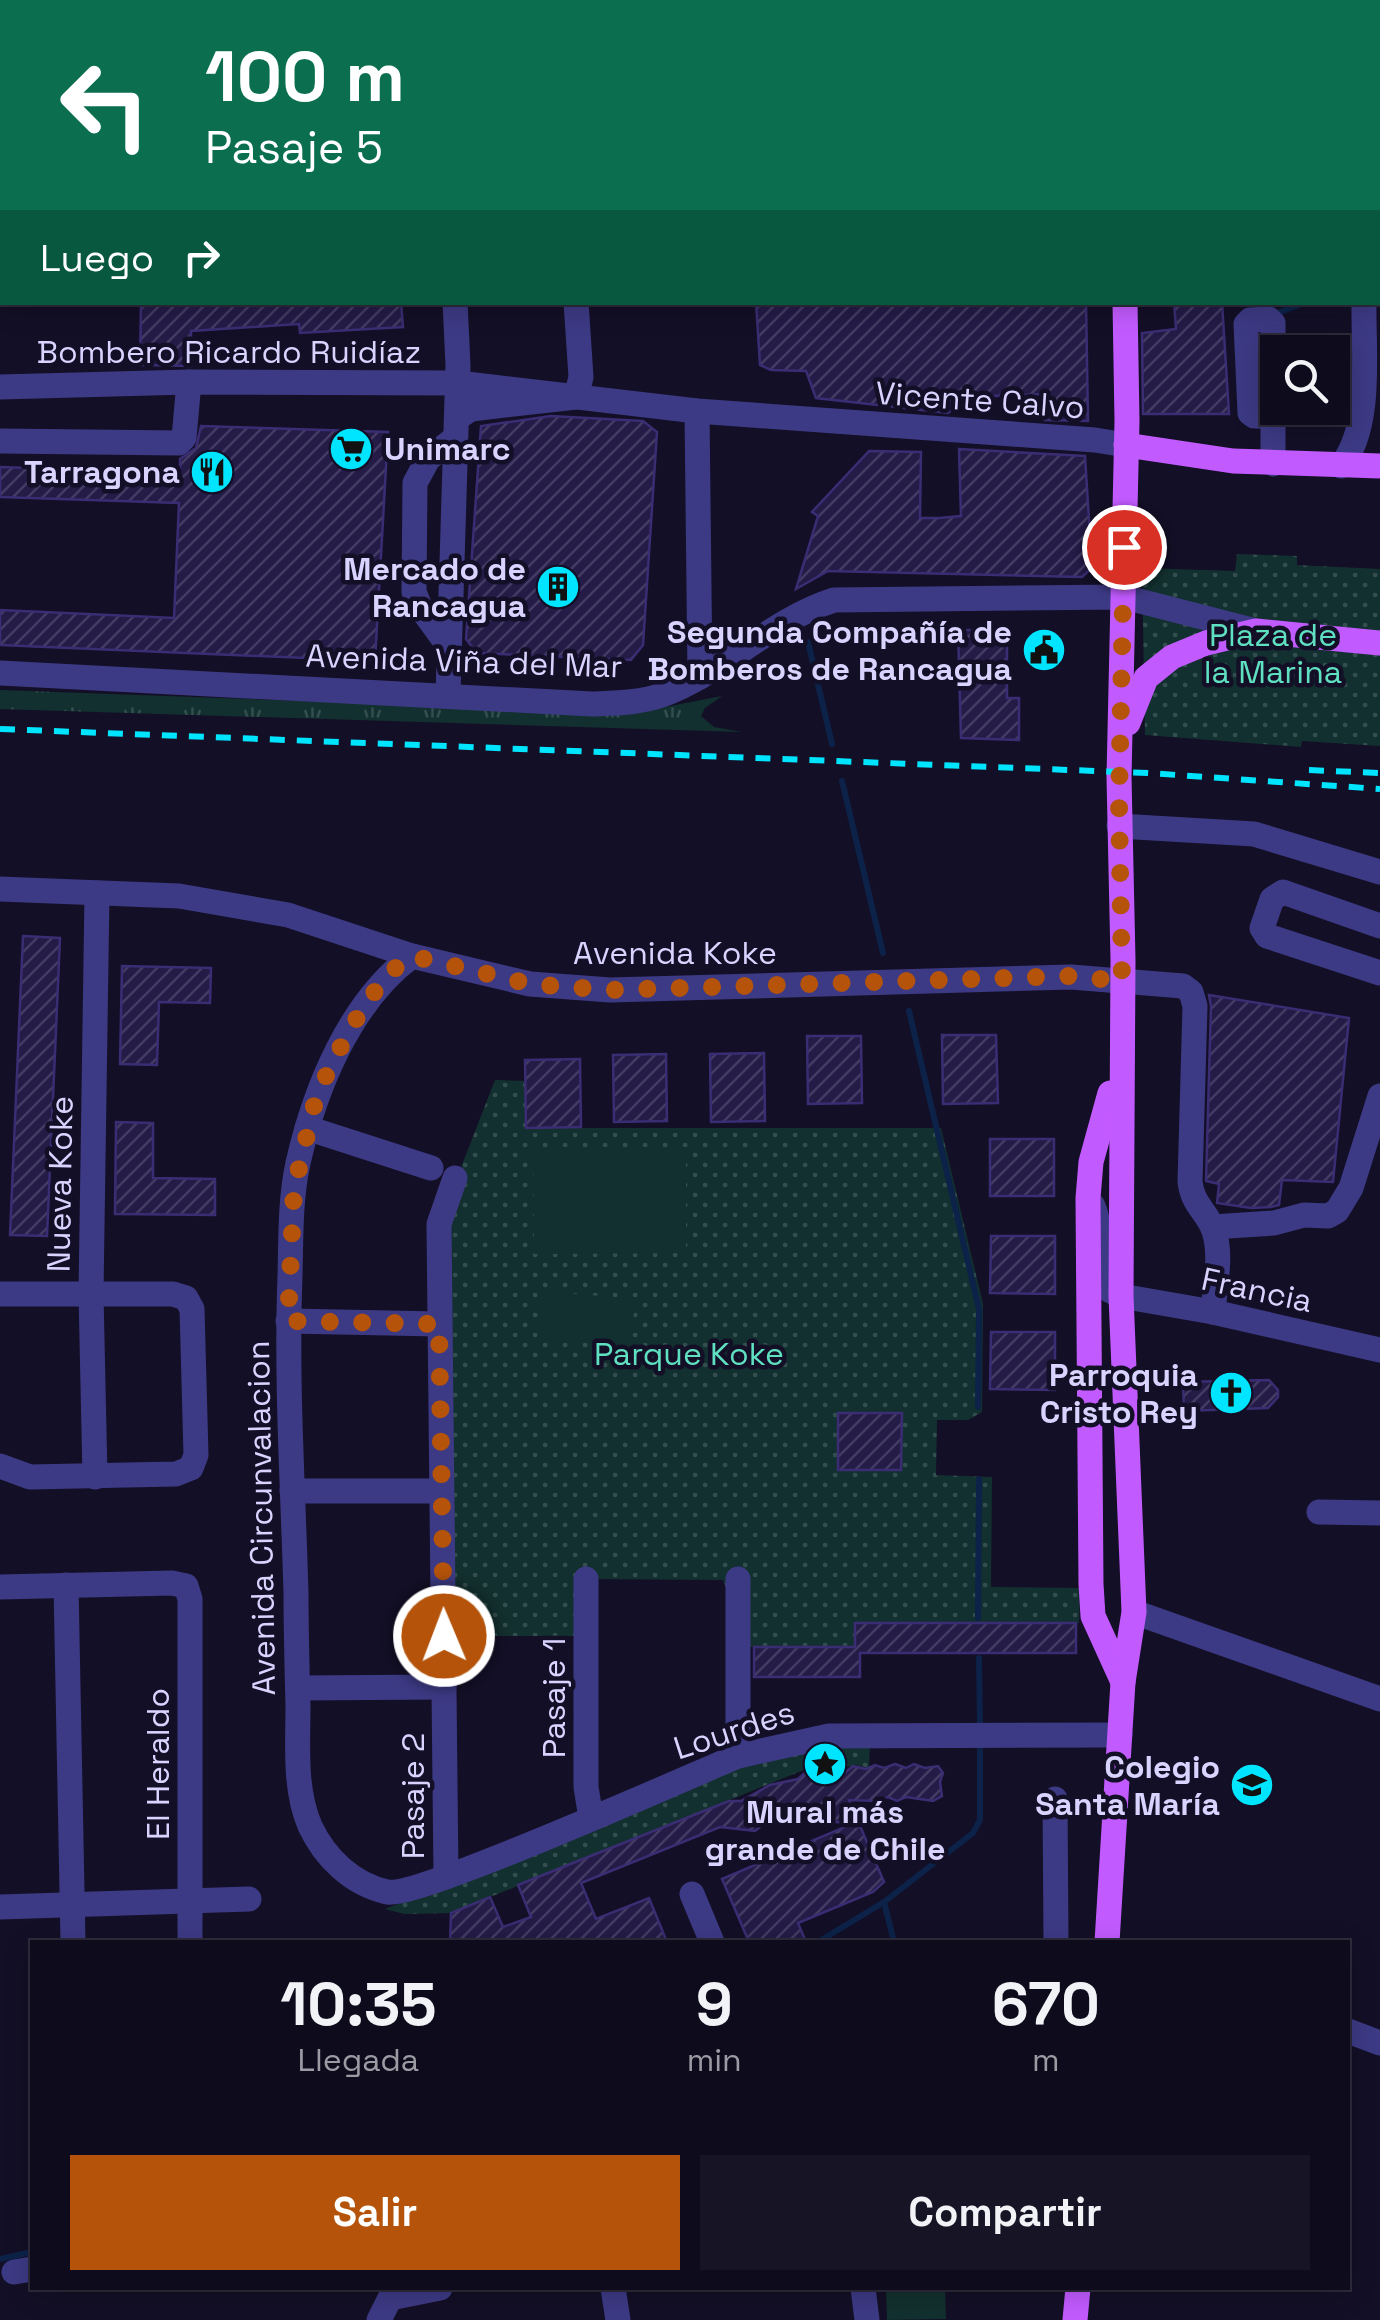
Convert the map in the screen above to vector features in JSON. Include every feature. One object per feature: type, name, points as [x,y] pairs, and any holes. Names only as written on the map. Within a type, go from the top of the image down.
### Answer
[{"type":"main road","points":[[1106,1940],[1123,1682],[1134,1612],[1120,1296],[1119,777],[1125,305]]},
{"type":"main road","name":"Vicente Calvo","points":[[1126,445],[1273,464],[1379,466]]},
{"type":"main road","points":[[1119,777],[1127,724],[1146,678],[1172,657],[1206,643],[1256,631],[1380,643]]},
{"type":"main road","points":[[1120,1049],[1091,1162],[1088,1198],[1090,1584],[1093,1616],[1123,1682]]},
{"type":"main road","points":[[1075,2320],[1078,2290]]},
{"type":"street","points":[[448,694],[458,383],[454,305]]},
{"type":"street","points":[[576,305],[581,377],[576,397]]},
{"type":"street","points":[[1341,466],[1356,445],[1361,424],[1364,305]]},
{"type":"street","points":[[0,441],[180,442],[184,438],[188,382]]},
{"type":"street","name":"Bombero Ricardo Ruidíaz","points":[[0,386],[458,383]]},
{"type":"street","name":"Vicente Calvo","points":[[458,383],[698,411],[1126,445]]},
{"type":"street","name":"Vicente Calvo","points":[[456,428],[471,409],[576,397]]},
{"type":"street","points":[[698,411],[700,677]]},
{"type":"street","points":[[1361,424],[1379,466]]},
{"type":"street","points":[[1273,425],[1273,464]]},
{"type":"street","points":[[447,644],[414,592],[416,484],[428,459],[456,428]]},
{"type":"street","name":"Avenida Viña del Mar","points":[[0,673],[592,704],[660,696],[700,677],[800,613],[834,600],[1065,606],[1124,597],[1256,631]]},
{"type":"street","points":[[1119,826],[1254,834],[1380,872]]},
{"type":"street","name":"Avenida Koke","points":[[0,889],[178,896],[288,915],[412,956],[530,984],[610,990],[1071,976],[1183,986],[1191,992],[1195,1006],[1192,1199],[1213,1227]]},
{"type":"street","points":[[1380,926],[1282,892],[1272,898],[1262,928],[1267,936],[1380,973]]},
{"type":"street","name":"Nueva Koke","points":[[94,1477],[90,1294],[97,893]]},
{"type":"street","name":"Avenida Circunvalacion","points":[[412,956],[386,975],[351,1027],[325,1078],[307,1128],[294,1189],[288,1321],[298,1757],[304,1806],[311,1826],[324,1849],[350,1877],[392,1893],[446,1877]]},
{"type":"street","points":[[1213,1312],[1218,1249],[1213,1227],[1274,1223],[1304,1215],[1328,1216],[1337,1211],[1352,1188],[1380,1096]]},
{"type":"street","name":"Pasaje 2","points":[[307,1128],[443,1173],[439,1324],[446,1877]]},
{"type":"street","points":[[1088,1198],[1100,1226],[1103,1282],[1120,1296]]},
{"type":"street","points":[[0,1294],[173,1294],[186,1298],[192,1310],[196,1455],[190,1468],[176,1474],[30,1477],[0,1466]]},
{"type":"street","name":"Francia","points":[[1120,1296],[1213,1312],[1380,1350]]},
{"type":"street","points":[[288,1321],[439,1324]]},
{"type":"street","points":[[292,1491],[441,1491]]},
{"type":"street","points":[[1318,1512],[1380,1513]]},
{"type":"street","name":"Pasaje 1","points":[[586,1579],[586,1787],[590,1818]]},
{"type":"street","points":[[738,1580],[738,1756]]},
{"type":"street","points":[[0,1586],[66,1585],[73,1940]]},
{"type":"street","name":"El Heraldo","points":[[66,1585],[186,1586],[190,1598],[190,1940]]},
{"type":"street","points":[[1134,1612],[1380,1699]]},
{"type":"street","points":[[298,1688],[444,1688]]},
{"type":"street","name":"Lourdes","points":[[446,1877],[738,1756],[829,1736],[1120,1735]]},
{"type":"street","points":[[1055,1799],[1056,1940]]},
{"type":"street","points":[[692,1894],[711,1940]]},
{"type":"street","points":[[0,1907],[249,1899]]},
{"type":"street","points":[[1350,2032],[1380,2042]]},
{"type":"street","points":[[385,2309],[435,2290]]},
{"type":"street","points":[[613,2290],[618,2320]]},
{"type":"street","points":[[863,2290],[867,2320]]},
{"type":"green space","name":"Plaza de la Marina","points":[[1237,554],[1297,556],[1297,565],[1380,569],[1380,746],[1302,741],[1301,747],[1145,735],[1142,568],[1235,571]]},
{"type":"green space","points":[[0,690],[575,711],[660,708],[722,696],[705,708],[701,716],[714,727],[742,732],[0,709]]},
{"type":"green space","name":"Parque Koke","points":[[495,1080],[527,1081],[527,1128],[941,1128],[983,1304],[982,1412],[968,1420],[937,1420],[936,1475],[992,1477],[991,1587],[1080,1588],[1079,1623],[855,1623],[855,1647],[749,1647],[723,1580],[587,1579],[586,1636],[461,1636],[468,1610],[442,1585],[439,1224]]},
{"type":"green space","points":[[533,1147],[686,1147],[686,1253],[534,1254]]},
{"type":"green space","points":[[543,1291],[635,1299],[631,1346],[540,1338]]},
{"type":"green space","points":[[870,1742],[869,1768],[855,1765],[835,1770],[833,1763],[811,1767],[451,1913],[404,1914],[385,1909],[746,1765],[792,1750]]},
{"type":"green space","points":[[886,2290],[945,2290],[946,2319],[887,2320]]},
{"type":"building","points":[[141,305],[401,305],[403,327],[300,333],[299,324],[191,331],[191,366],[140,365]]},
{"type":"building","points":[[756,305],[1086,305],[1088,421],[1045,420],[1045,394],[969,397],[948,413],[816,398],[806,371],[771,370],[760,365]]},
{"type":"building","points":[[1174,305],[1222,305],[1229,414],[1143,414],[1142,333],[1176,329]]},
{"type":"building","name":"Mercado de Rancagua","points":[[551,416],[643,421],[657,432],[643,645],[631,660],[477,653],[466,639],[481,426]]},
{"type":"building","points":[[201,426],[388,432],[375,661],[0,645],[0,610],[174,618],[179,503],[0,497],[0,467],[180,473],[180,459],[196,448]]},
{"type":"building","points":[[959,449],[1085,456],[1092,568],[1082,577],[828,571],[796,589],[818,516],[812,512],[869,451],[921,452],[920,518],[939,518],[961,516]]},
{"type":"building","points":[[958,630],[1007,630],[1007,698],[1019,698],[1019,740],[961,738]]},
{"type":"building","points":[[23,936],[60,938],[47,1236],[10,1235]]},
{"type":"building","points":[[122,966],[211,968],[210,1003],[159,1002],[157,1065],[120,1064]]},
{"type":"building","points":[[1209,995],[1349,1018],[1333,1182],[1282,1180],[1279,1205],[1271,1207],[1217,1203],[1219,1184],[1206,1181]]},
{"type":"building","points":[[942,1035],[996,1035],[998,1103],[943,1104]]},
{"type":"building","points":[[807,1036],[861,1036],[862,1103],[808,1104]]},
{"type":"building","points":[[764,1053],[765,1121],[711,1122],[710,1054]]},
{"type":"building","points":[[666,1054],[667,1121],[614,1122],[613,1055]]},
{"type":"building","points":[[580,1059],[581,1127],[526,1128],[525,1060]]},
{"type":"building","points":[[116,1122],[153,1123],[153,1178],[215,1179],[215,1215],[115,1214]]},
{"type":"building","points":[[990,1139],[1054,1139],[1054,1196],[990,1196]]},
{"type":"building","points":[[991,1236],[1055,1236],[1055,1294],[990,1293]]},
{"type":"building","points":[[991,1332],[1055,1332],[1055,1390],[990,1389]]},
{"type":"building","name":"Parroquia Cristo Rey","points":[[1269,1380],[1278,1390],[1278,1397],[1268,1408],[1184,1411],[1183,1382]]},
{"type":"building","points":[[838,1413],[902,1413],[901,1470],[838,1470]]},
{"type":"building","points":[[855,1623],[1076,1623],[1076,1653],[860,1653],[860,1677],[754,1677],[754,1647],[855,1647]]},
{"type":"building","points":[[895,1764],[906,1768],[914,1764],[925,1768],[938,1766],[943,1773],[942,1796],[933,1801],[906,1797],[897,1801],[888,1797],[877,1801],[849,1800],[884,1882],[873,1892],[798,1923],[805,1940],[748,1940],[722,1879],[852,1824],[798,1817],[785,1811],[776,1823],[764,1824],[755,1831],[720,1827],[581,1883],[596,1919],[649,1898],[666,1940],[450,1940],[451,1913],[490,1897],[503,1927],[531,1917],[518,1885],[729,1801],[741,1801],[770,1785],[798,1779],[807,1771],[817,1772],[827,1765],[842,1775],[853,1766],[884,1768]]},
{"type":"waterway","points":[[1275,314],[1298,305]]},
{"type":"waterway","points":[[808,642],[832,744]]},
{"type":"waterway","points":[[842,781],[883,953]]},
{"type":"waterway","points":[[909,1011],[979,1309],[978,1407]]},
{"type":"waterway","points":[[978,1618],[979,1479]]},
{"type":"waterway","points":[[979,1658],[980,1727]]},
{"type":"waterway","points":[[821,1940],[884,1902],[973,1833],[980,1820],[980,1740]]},
{"type":"waterway","points":[[884,1902],[894,1940]]},
{"type":"waterway","points":[[0,2259],[30,2252]]},
{"type":"railway","points":[[0,729],[1148,773],[1380,789]]},
{"type":"railway","points":[[1309,770],[1380,773]]},
{"type":"place","name":"Unimarc","points":[[351,449]]},
{"type":"place","name":"Tarragona","points":[[212,472]]},
{"type":"place","name":"Mercado de Rancagua","points":[[558,587]]},
{"type":"place","name":"Segunda Compañía de Bomberos de Rancagua","points":[[1044,650]]},
{"type":"place","name":"Parroquia Cristo Rey","points":[[1231,1393]]},
{"type":"place","name":"Mural más grande de Chile","points":[[825,1764]]},
{"type":"place","name":"Colegio Santa María","points":[[1252,1785]]},
{"type":"route","points":[[444,1636],[439,1324],[288,1321],[298,1163],[325,1078],[351,1027],[386,975],[412,956],[530,984],[610,990],[1071,976],[1122,981],[1119,802],[1124,547]]}]
